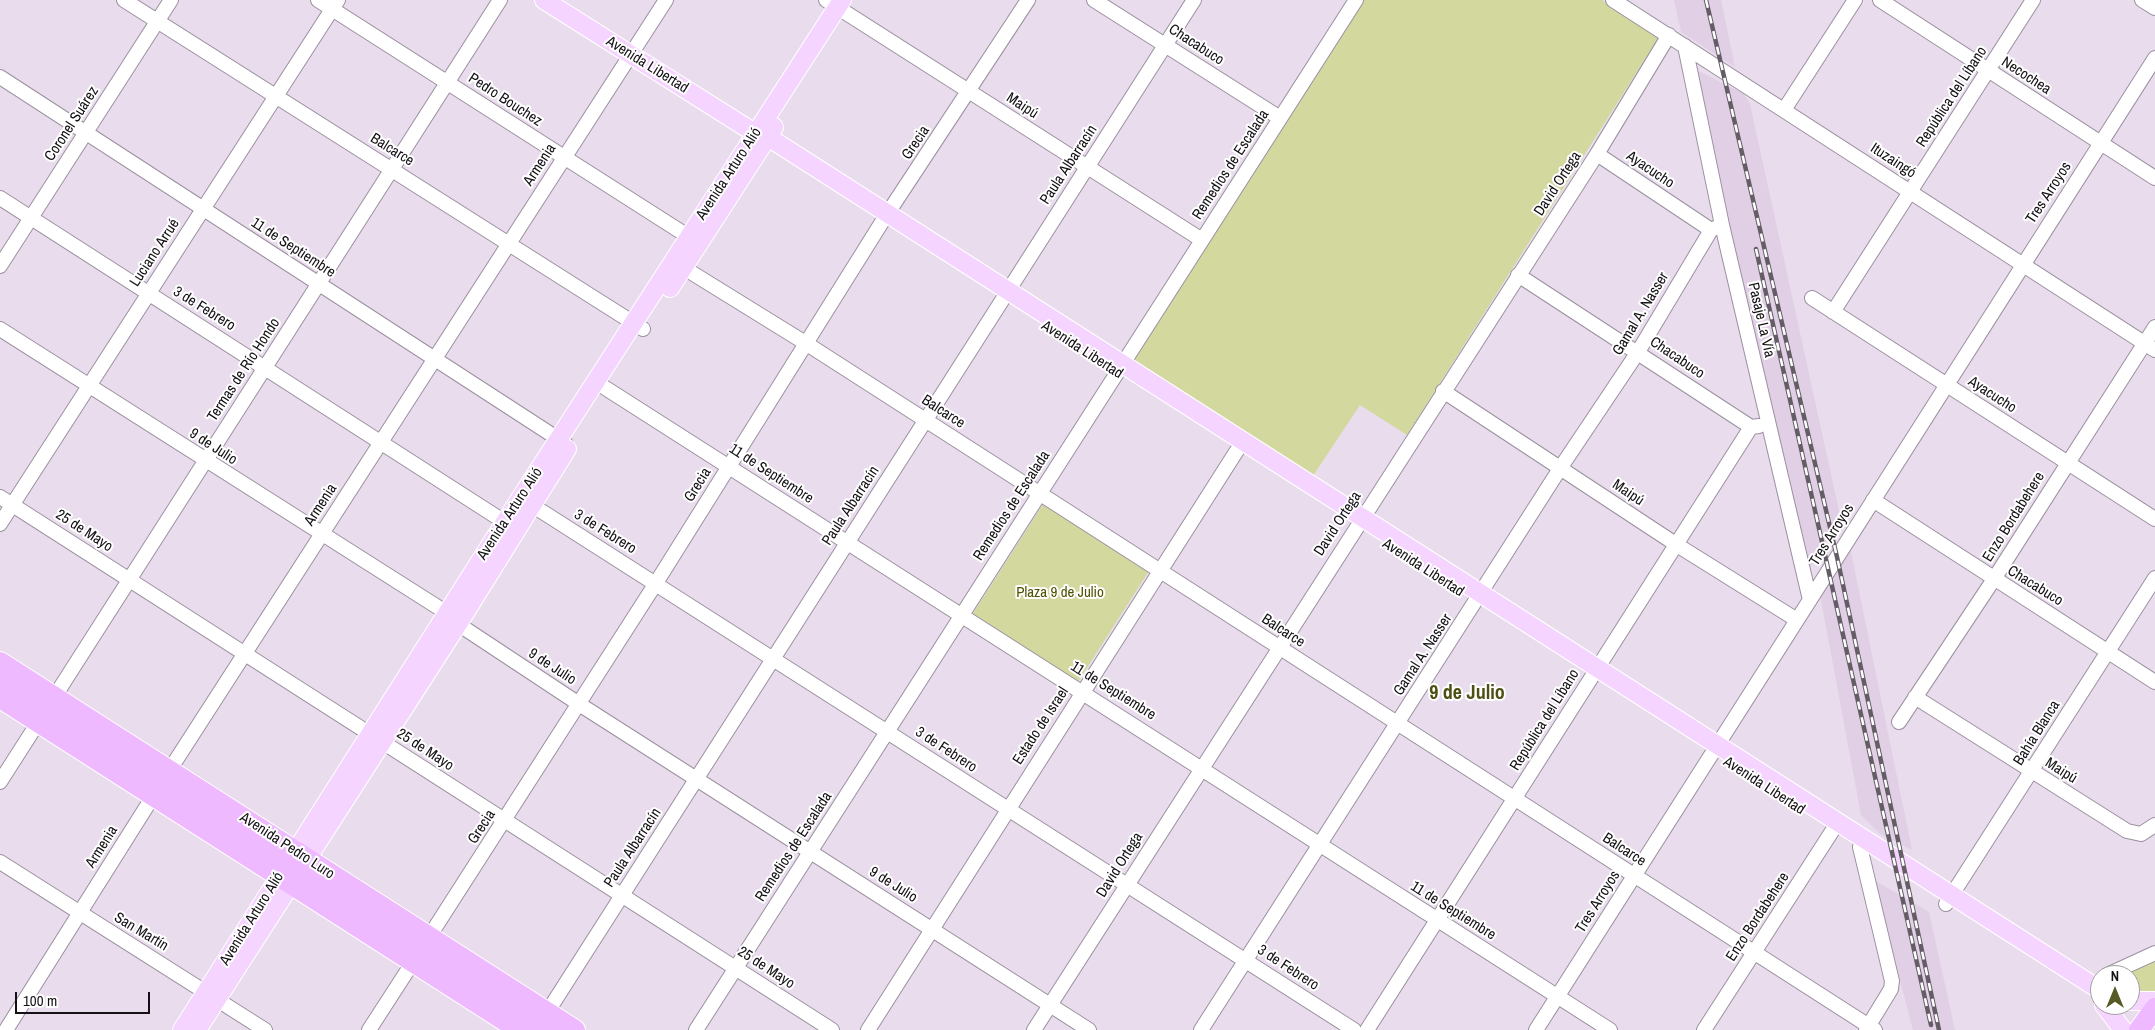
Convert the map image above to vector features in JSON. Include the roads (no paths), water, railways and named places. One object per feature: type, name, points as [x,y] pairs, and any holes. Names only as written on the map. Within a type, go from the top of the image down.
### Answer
[{"type":"highway","name":"Avenida Pedro Luro","points":[[0,662],[47,710],[293,867],[429,937],[543,1024]]},
{"type":"highway","name":"Avenida Pedro Luro","points":[[0,679],[293,867],[543,1024],[574,1030]]},
{"type":"highway","name":"Avenida Pedro Luro","points":[[0,698],[47,710]]},
{"type":"highway","name":"Avenida Pedro Luro","points":[[293,867],[413,962],[519,1030]]},
{"type":"highway","points":[[2139,1030],[2155,1008]]},
{"type":"main road","name":"Avenida Libertad","points":[[544,0],[1836,826],[2090,995]]},
{"type":"main road","name":"Avenida Arturo Alió","points":[[182,1030],[212,994],[377,738],[526,501],[694,240],[841,4]]},
{"type":"main road","name":"Avenida Libertad","points":[[1836,826],[1860,847],[2090,980]]},
{"type":"main road","name":"Avenida Arturo Alió","points":[[197,1030],[212,994]]},
{"type":"main road","points":[[2140,1001],[2155,1001]]},
{"type":"main road","points":[[2112,1015],[2123,1030]]},
{"type":"street","name":"Balcarce","points":[[124,0],[638,326]]},
{"type":"street","name":"Coronel Suárez","points":[[0,266],[171,0]]},
{"type":"street","name":"Pedro Bouchez","points":[[318,0],[335,4],[447,82],[694,240]]},
{"type":"street","name":"Termas de Río Hondo","points":[[0,782],[500,0]]},
{"type":"street","name":"Armenia","points":[[6,1030],[161,783],[666,0]]},
{"type":"street","name":"Grecia","points":[[429,937],[506,820],[885,218],[1028,0]]},
{"type":"street","name":"Chacabuco","points":[[1094,0],[1280,118]]},
{"type":"street","name":"Paula Albarracín","points":[[543,1024],[622,895],[1194,0]]},
{"type":"street","name":"Remedios de Escalada","points":[[696,1030],[1356,0]]},
{"type":"street","name":"Ituzaingó","points":[[1613,0],[2150,347]]},
{"type":"street","points":[[1784,110],[1855,0]]},
{"type":"street","name":"Necochea","points":[[1880,0],[2155,178]]},
{"type":"street","name":"República del Líbano","points":[[1833,312],[2033,0]]},
{"type":"street","points":[[2142,0],[2155,8]]},
{"type":"street","name":"Luciano Arrué","points":[[0,524],[335,4]]},
{"type":"street","name":"Maipú","points":[[841,4],[969,92],[1202,240]]},
{"type":"street","name":"David Ortega","points":[[1034,1030],[1359,521],[1597,154],[1669,35]]},
{"type":"street","name":"Pasaje La Vía","points":[[1684,46],[1716,228],[1768,425],[1810,600]]},
{"type":"street","name":"Tres Arroyos","points":[[1536,1030],[2155,58]]},
{"type":"street","name":"11 de Septiembre","points":[[0,77],[564,442]]},
{"type":"street","name":"Ayacucho","points":[[1597,154],[1716,228]]},
{"type":"street","name":"3 de Febrero","points":[[0,198],[511,526]]},
{"type":"street","name":"Gamal A. Nasser","points":[[1201,1030],[1716,228]]},
{"type":"street","name":"Balcarce","points":[[678,264],[807,344],[1160,570],[1754,952],[1870,1029]]},
{"type":"street","name":"Chacabuco","points":[[1518,275],[1751,427]]},
{"type":"street","name":"Ayacucho","points":[[1812,298],[2155,519]]},
{"type":"street","name":"Enzo Bordabehere","points":[[1899,722],[2068,463],[2150,347],[2155,327]]},
{"type":"street","name":"9 de Julio","points":[[0,329],[452,619],[579,704],[1089,1030]]},
{"type":"street","name":"11 de Septiembre","points":[[601,384],[1610,1030]]},
{"type":"street","name":"Maipú","points":[[1443,391],[1677,545],[1797,620]]},
{"type":"street","points":[[1751,427],[1768,425]]},
{"type":"street","name":"República del Líbano","points":[[1367,1030],[1751,427]]},
{"type":"street","name":"Estado de Israel","points":[[868,1030],[931,928],[1240,445]]},
{"type":"street","name":"25 de Mayo","points":[[0,497],[832,1030]]},
{"type":"street","name":"Chacabuco","points":[[1873,500],[2155,682]]},
{"type":"street","name":"3 de Febrero","points":[[526,501],[1354,1030]]},
{"type":"street","name":"Bahía Blanca","points":[[1949,900],[2155,578]]},
{"type":"street","name":"Maipú","points":[[1915,697],[2127,831],[2142,834],[2155,825]]},
{"type":"street","name":"Enzo Bordabehere","points":[[1704,1030],[1836,826]]},
{"type":"street","points":[[1860,847],[1892,981],[1890,990],[1870,1029]]},
{"type":"street","name":"San Martín","points":[[0,862],[212,994],[266,1030]]},
{"type":"street","points":[[2129,965],[2155,953]]},
{"type":"street","points":[[369,1030],[413,962]]},
{"type":"railway","points":[[1706,0],[1837,557],[1939,1030]]},
{"type":"railway","points":[[1756,249],[1931,1025]]},
{"type":"district","name":"9 de Julio","points":[[1467,694]]},
{"type":"park label","name":"Plaza 9 de Julio","points":[[1060,593]]}]
